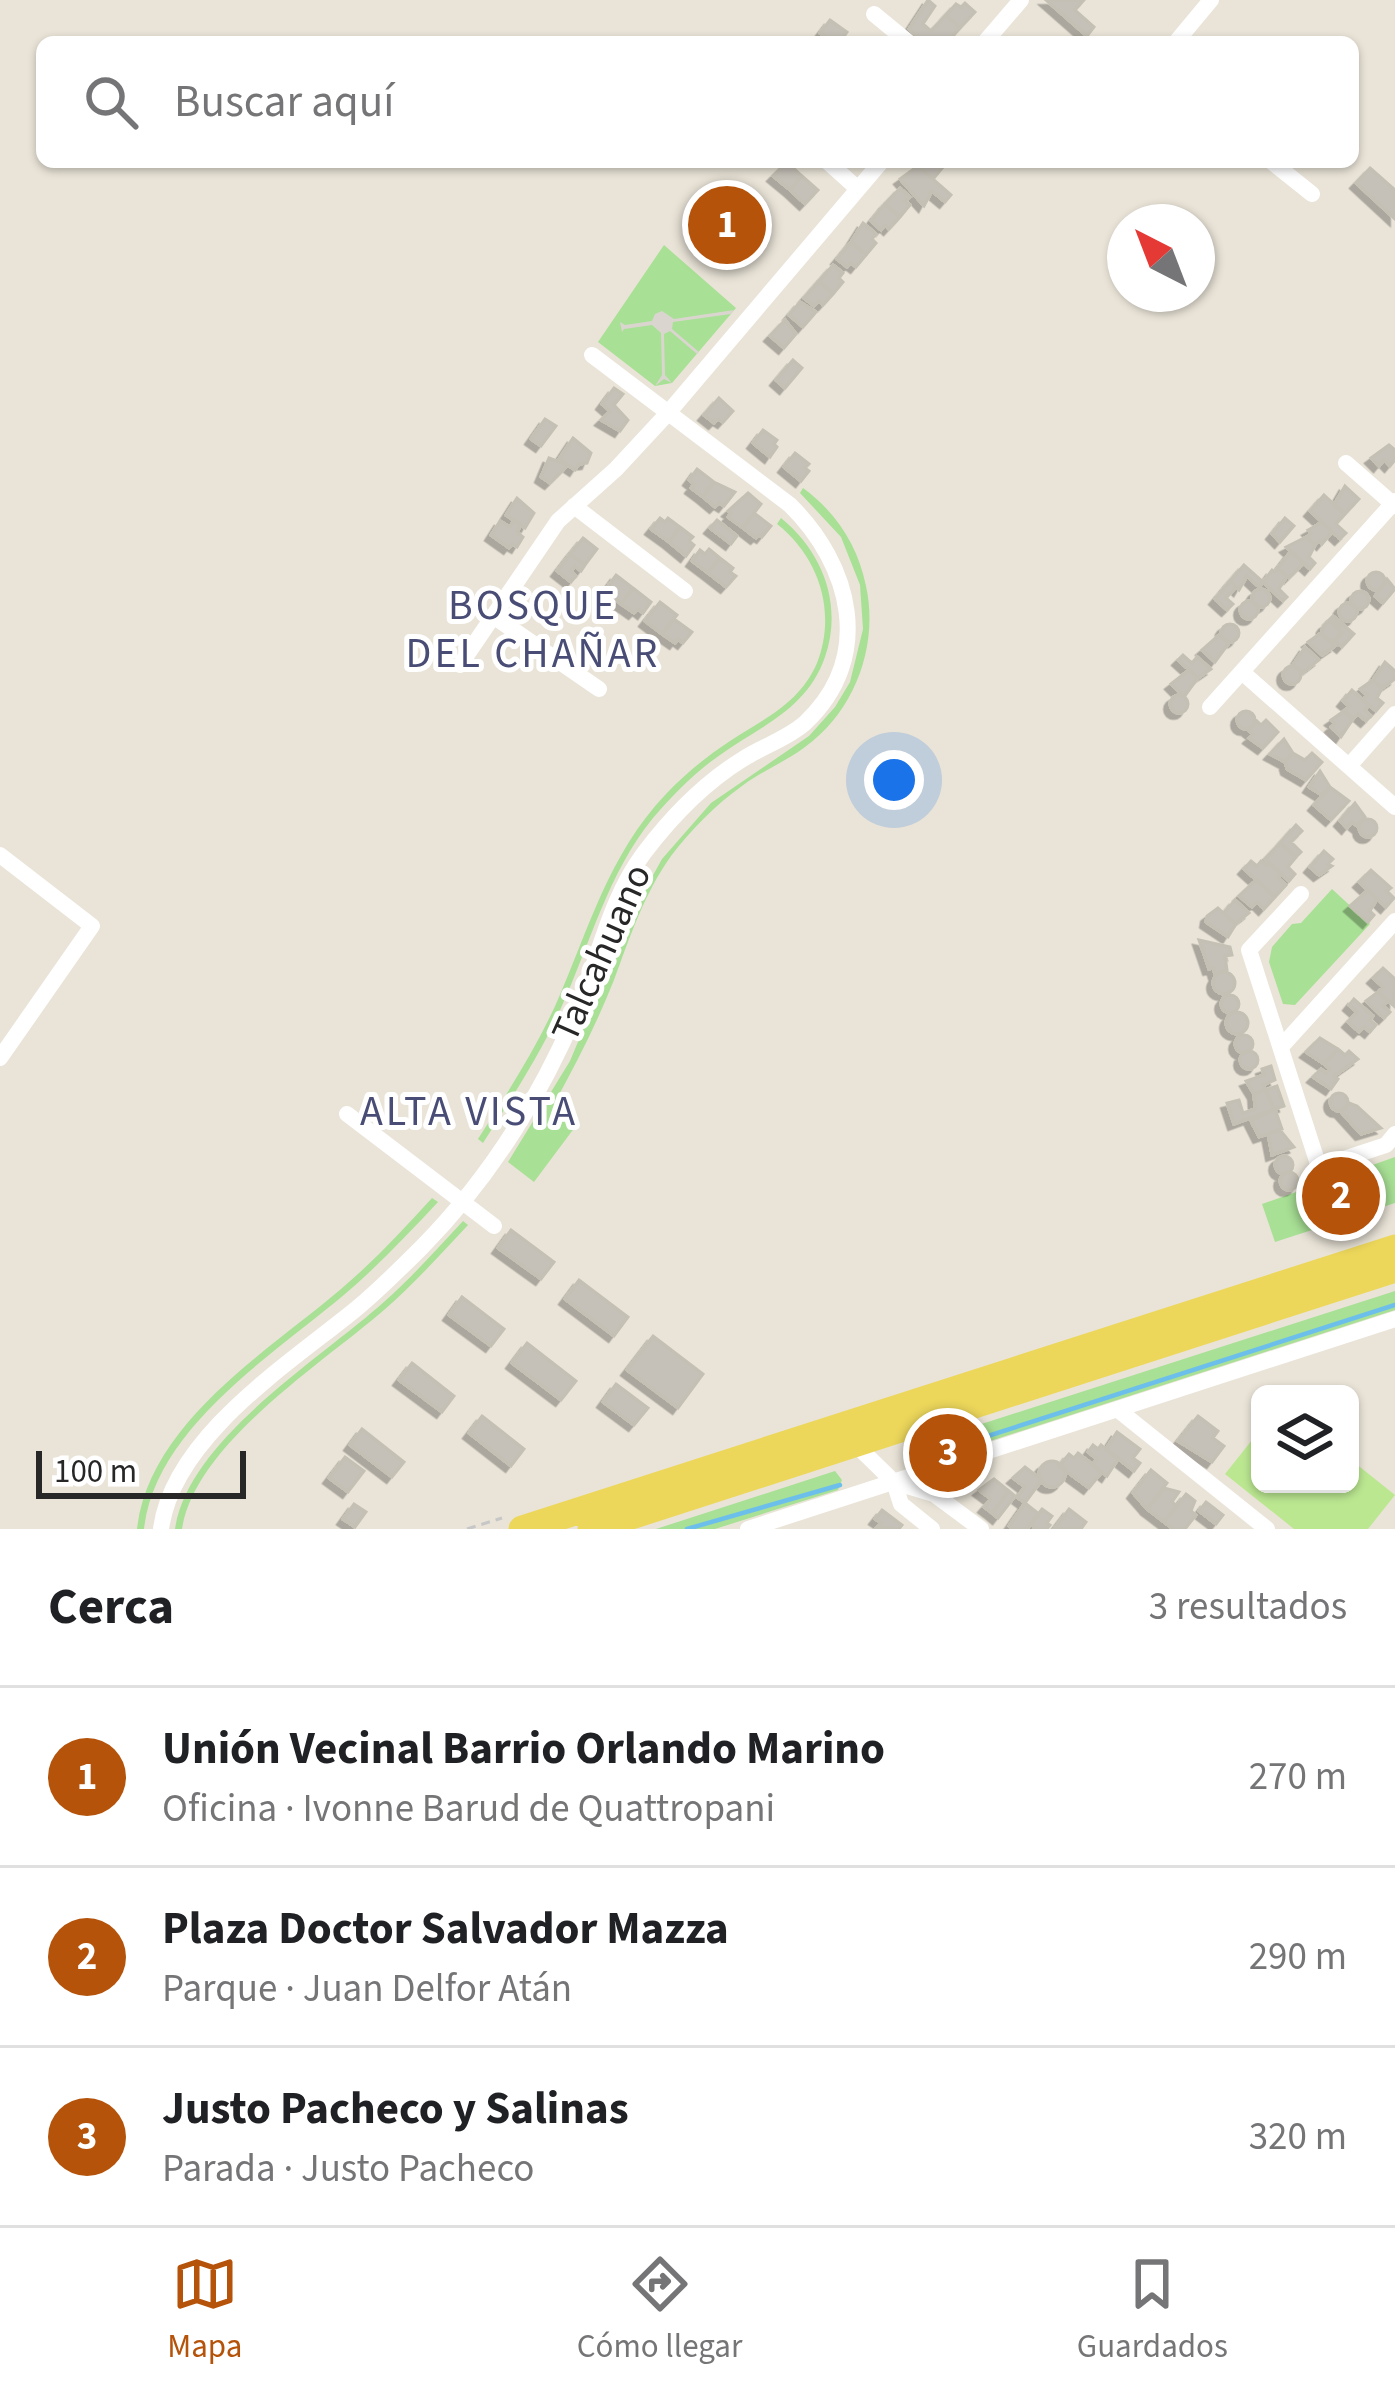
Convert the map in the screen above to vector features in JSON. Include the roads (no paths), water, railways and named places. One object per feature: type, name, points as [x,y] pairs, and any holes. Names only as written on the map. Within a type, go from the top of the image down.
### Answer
[{"type":"main road","points":[[591,1529],[849,1434],[1395,1247]]},
{"type":"main road","points":[[522,1529],[1395,1269]]},
{"type":"street","points":[[990,36],[1021,0]]},
{"type":"street","points":[[1181,36],[1211,0]]},
{"type":"street","points":[[874,14],[901,36]]},
{"type":"street","points":[[835,168],[858,189]]},
{"type":"street","points":[[460,664],[558,521],[668,413],[876,168]]},
{"type":"street","points":[[1280,168],[1312,194]]},
{"type":"street","points":[[592,356],[668,413]]},
{"type":"street","name":"Talcahuano","points":[[161,1529],[177,1479],[223,1422],[275,1372],[373,1294],[462,1202],[514,1130],[557,1054],[626,883],[642,856],[707,785],[748,755],[789,735],[819,706],[844,650],[848,625],[839,573],[808,523],[668,413]]},
{"type":"street","points":[[1210,707],[1394,503],[1346,463]]},
{"type":"street","points":[[574,506],[685,591]]},
{"type":"street","points":[[493,616],[599,689]]},
{"type":"street","points":[[1242,672],[1395,807]]},
{"type":"street","points":[[1349,766],[1395,714]]},
{"type":"street","points":[[0,855],[92,926],[0,1058]]},
{"type":"street","points":[[1301,894],[1250,950],[1319,1167],[1385,1144],[1395,1134]]},
{"type":"street","points":[[1281,1047],[1395,921]]},
{"type":"street","points":[[346,1114],[494,1226]]},
{"type":"street","points":[[748,1529],[1395,1319]]},
{"type":"street","points":[[1117,1409],[1267,1529]]},
{"type":"street","points":[[849,1434],[895,1481],[934,1494],[981,1529]]},
{"type":"street","points":[[895,1481],[901,1504],[932,1529]]},
{"type":"waterway","points":[[910,1461],[1395,1305]]},
{"type":"waterway","points":[[687,1529],[840,1485]]},
{"type":"place","name":"Unión Vecinal Barrio Orlando Marino","points":[[727,225]]},
{"type":"place","name":"Plaza Doctor Salvador Mazza","points":[[1341,1196]]},
{"type":"place","name":"Justo Pacheco y Salinas","points":[[948,1453]]},
{"type":"district","name":"BOSQUE DEL CHAÑAR","points":[[533,630]]},
{"type":"district","name":"ALTA VISTA","points":[[469,1112]]}]
